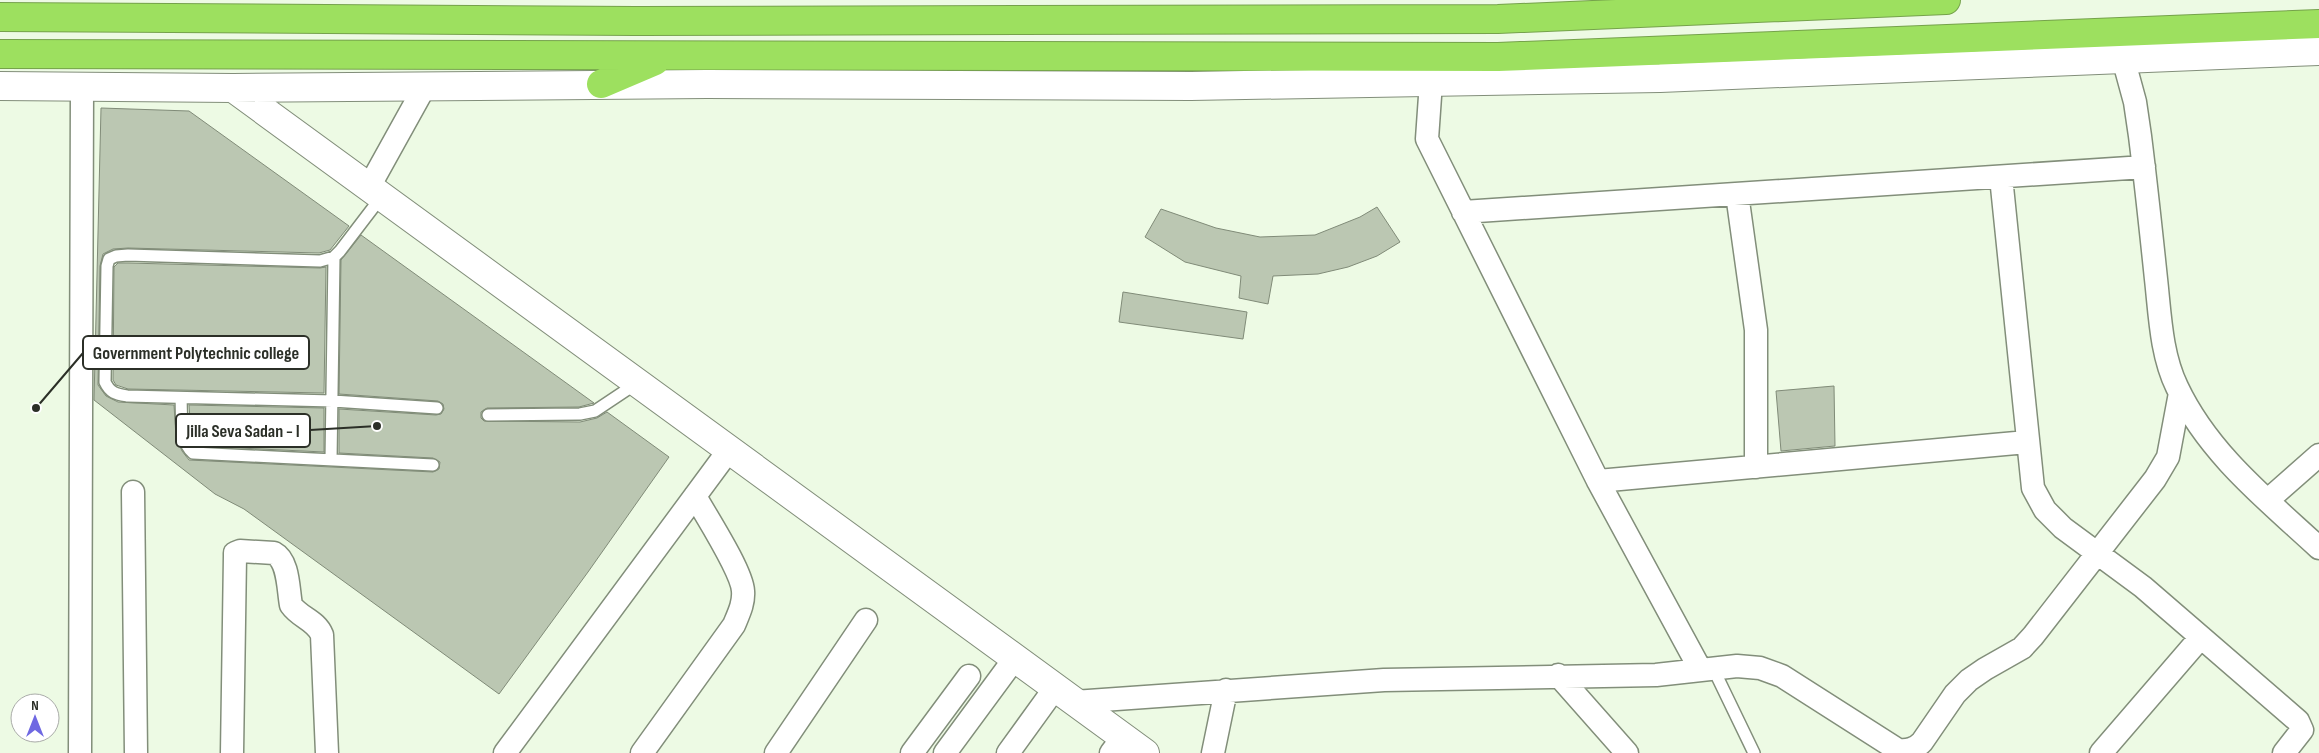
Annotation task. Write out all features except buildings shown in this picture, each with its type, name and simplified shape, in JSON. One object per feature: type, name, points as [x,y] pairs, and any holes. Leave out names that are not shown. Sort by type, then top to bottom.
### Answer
[{"type":"highway","points":[[0,17],[626,21],[1498,19],[1946,0]]},
{"type":"highway","points":[[0,54],[1498,57],[2319,24]]},
{"type":"highway","points":[[601,84],[666,56]]},
{"type":"street","points":[[0,86],[233,88],[601,84],[1191,86],[1660,78],[2319,51]]},
{"type":"street","points":[[2123,58],[2135,102],[2164,348],[2180,393],[2192,415],[2213,445],[2240,475],[2319,548]]},
{"type":"street","points":[[1431,82],[1427,139],[1598,481],[1706,669]]},
{"type":"street","points":[[376,192],[425,86]]},
{"type":"street","points":[[80,753],[82,87]]},
{"type":"street","points":[[233,88],[1015,658],[1064,695],[1117,745],[1145,753]]},
{"type":"street","points":[[1463,212],[2144,167]]},
{"type":"street","points":[[2001,176],[2018,327],[2027,442],[2033,488],[2045,510],[2063,528],[2144,588],[2298,721],[2302,730],[2300,736],[2284,753]]},
{"type":"street","points":[[1737,194],[1756,330],[1756,467]]},
{"type":"street","points":[[1008,753],[1064,695],[1226,690],[1384,680],[1656,675],[1737,666],[1760,668],[1782,676],[1898,750],[1907,751],[1916,748],[1922,742],[1955,694],[1969,680],[2022,648],[2155,479],[2168,457],[2180,393]]},
{"type":"street","points":[[1598,481],[2027,442]]},
{"type":"street","points":[[505,753],[729,450]]},
{"type":"street","points":[[2268,500],[2319,455]]},
{"type":"street","points":[[133,492],[136,753]]},
{"type":"street","points":[[642,753],[734,624],[742,608],[743,589],[736,570],[695,496]]},
{"type":"street","points":[[232,753],[235,553],[240,551],[274,553],[279,556],[283,562],[291,605],[295,611],[320,628],[322,635],[327,753]]},
{"type":"street","points":[[776,753],[866,620]]},
{"type":"street","points":[[2101,753],[2201,638]]},
{"type":"street","points":[[945,753],[1015,658]]},
{"type":"street","points":[[912,753],[969,676]]},
{"type":"street","points":[[1558,676],[1627,753]]},
{"type":"street","points":[[1213,753],[1226,690]]},
{"type":"lane","points":[[332,460],[334,257],[376,192]]},
{"type":"lane","points":[[334,257],[320,261],[128,256],[116,256],[109,259],[107,266],[104,382],[108,390],[115,394],[181,398],[333,400],[437,408]]},
{"type":"lane","points":[[488,415],[580,414],[595,411],[637,383]]},
{"type":"lane","points":[[181,398],[184,439],[187,448],[193,453],[433,465]]},
{"type":"lane","points":[[1706,669],[1754,753]]},
{"type":"place","name":"Government Polytechnic college","points":[[36,408]]},
{"type":"place","name":"Jilla Seva Sadan - I","points":[[377,426]]}]
